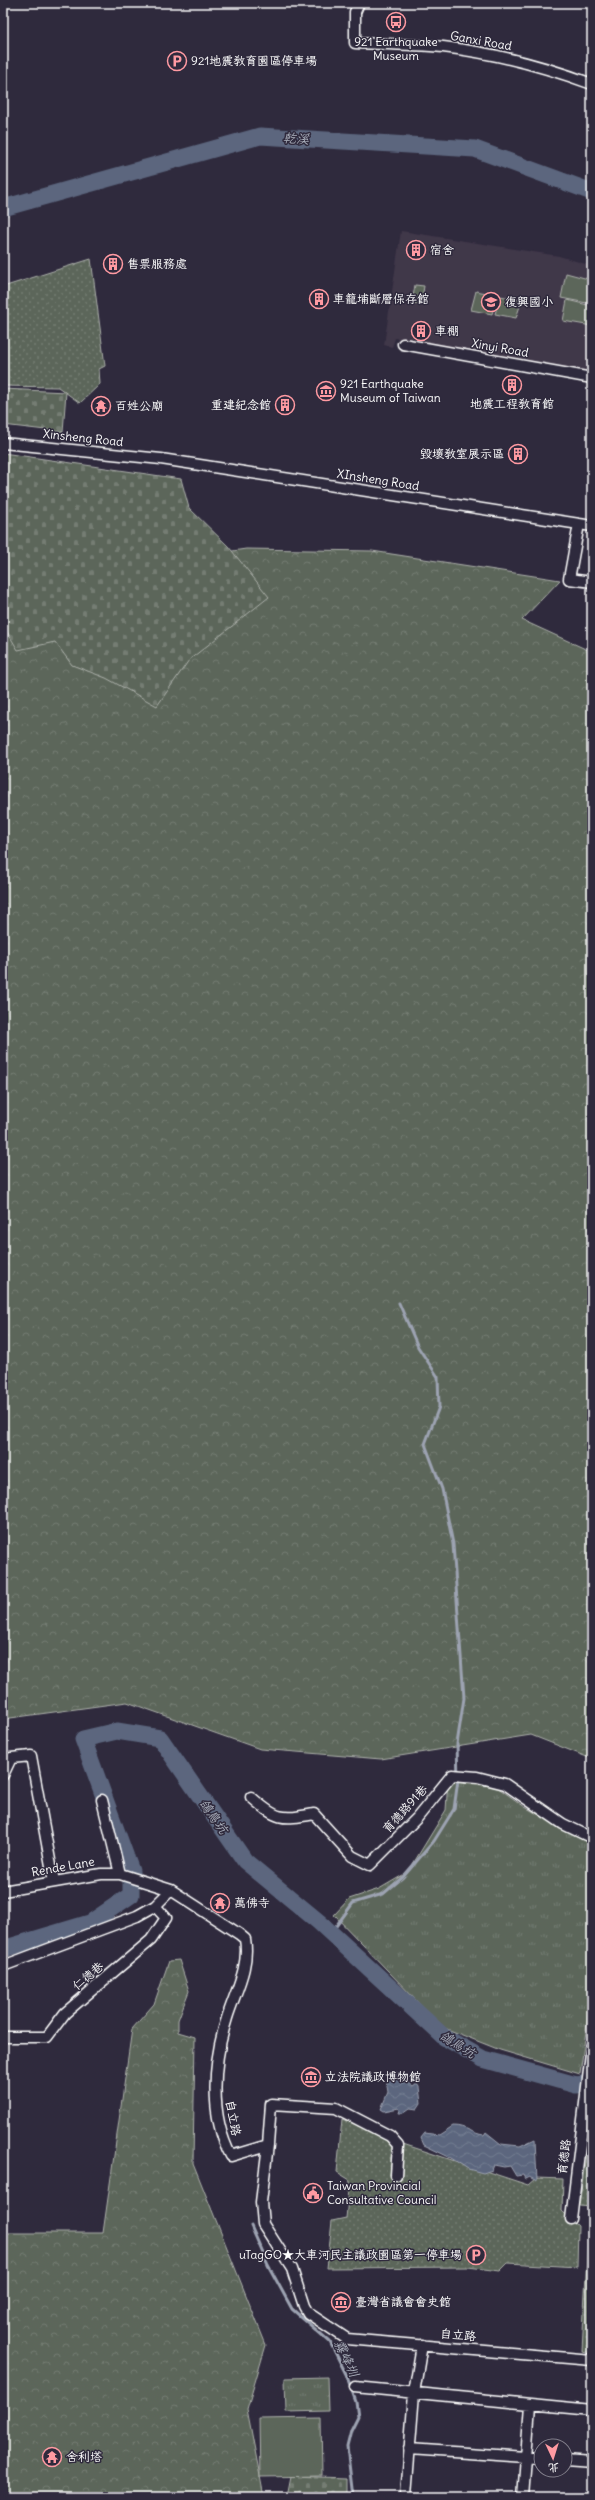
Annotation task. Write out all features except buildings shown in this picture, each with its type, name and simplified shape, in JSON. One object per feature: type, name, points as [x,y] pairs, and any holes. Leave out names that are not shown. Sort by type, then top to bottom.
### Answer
[{"type":"street","name":"Ganxi Road","points":[[359,3],[356,12],[355,43],[443,47],[475,52],[535,65],[592,84]]},
{"type":"street","name":"Xinyi Road","points":[[403,344],[592,378]]},
{"type":"street","name":"Xinsheng Road","points":[[3,443],[161,459],[580,524]]},
{"type":"street","points":[[592,526],[580,524],[569,579],[592,582]]},
{"type":"street","points":[[3,1775],[11,1758],[31,1756],[54,1882]]},
{"type":"street","name":"育德路91巷","points":[[251,1797],[264,1808],[285,1819],[314,1814],[352,1856],[370,1865],[417,1818],[452,1775],[477,1777],[505,1784],[564,1824],[592,1838]]},
{"type":"street","points":[[102,1800],[124,1875]]},
{"type":"street","name":"Rende Lane","points":[[3,1891],[101,1874],[124,1875],[167,1889]]},
{"type":"street","points":[[3,1966],[75,1937],[137,1916],[155,1906],[167,1889]]},
{"type":"street","name":"自立路","points":[[167,1889],[245,1939],[247,1950],[244,1968],[226,2019],[219,2053],[215,2098],[217,2110],[223,2140],[231,2156],[268,2146],[260,2202],[262,2224],[292,2269],[304,2306],[308,2313],[347,2339],[592,2360]]},
{"type":"street","name":"仁德巷","points":[[3,2037],[47,2037],[65,2013],[151,1940],[166,1918],[155,1906]]},
{"type":"street","name":"育德路","points":[[571,2219],[584,2098],[592,2045]]},
{"type":"street","points":[[268,2146],[271,2104],[336,2108],[390,2136],[398,2145],[396,2175]]},
{"type":"street","points":[[409,2497],[406,2495],[409,2449],[414,2393],[422,2345]]},
{"type":"street","points":[[356,2387],[592,2410]]},
{"type":"street","points":[[523,2497],[530,2405]]},
{"type":"street","points":[[409,2449],[533,2457]]},
{"type":"street","points":[[573,2461],[592,2462]]},
{"type":"shaded area","name":"復興國小","points":[[401,231],[559,256],[592,266],[592,372],[395,338],[392,347],[384,345]]},
{"type":"green space","points":[[91,259],[105,366],[99,369],[100,384],[80,403],[58,387],[3,386],[3,287]]},
{"type":"green space","points":[[566,273],[592,280],[592,304],[561,298]]},
{"type":"green space","points":[[415,285],[424,286],[421,305],[412,303]]},
{"type":"green space","points":[[476,291],[497,295],[492,314],[471,310]]},
{"type":"green space","points":[[500,296],[522,300],[516,318],[495,314]]},
{"type":"green space","points":[[567,300],[592,306],[592,326],[563,321]]},
{"type":"green space","points":[[3,389],[66,392],[63,432],[3,425]]},
{"type":"green space","points":[[3,453],[181,479],[189,508],[228,546],[269,597],[189,660],[157,706],[106,678],[72,665],[55,642],[18,650],[3,625]]},
{"type":"green space","points":[[246,549],[372,551],[560,580],[522,620],[592,652],[592,1759],[531,1735],[381,1759],[260,1749],[127,1702],[3,1719],[3,585]]},
{"type":"green space","points":[[448,1780],[497,1787],[525,1807],[592,1845],[592,1988],[580,2074],[500,2050],[442,2027],[334,1915],[349,1899],[379,1889],[408,1872],[446,1810]]},
{"type":"green space","points":[[179,1960],[189,1991],[178,2020],[178,2032],[195,2037],[193,2163],[266,2345],[247,2409],[264,2497],[3,2497],[3,2233],[103,2233],[132,2029],[154,2004],[169,1961]]},
{"type":"green space","points":[[342,2119],[400,2143],[528,2185],[536,2178],[563,2179],[562,2211],[578,2226],[577,2267],[508,2263],[500,2271],[468,2267],[327,2268],[332,2221],[346,2218],[350,2180],[337,2172]]},
{"type":"green space","points":[[589,2132],[592,2132],[592,2207],[579,2206]]},
{"type":"green space","points":[[588,2236],[592,2237],[592,2353],[582,2351]]},
{"type":"green space","points":[[327,2377],[328,2411],[286,2412],[285,2378]]},
{"type":"green space","points":[[321,2418],[322,2476],[260,2477],[259,2419]]},
{"type":"green space","points":[[291,2476],[347,2478],[347,2497],[284,2497],[288,2491]]},
{"type":"water","points":[[396,2072],[413,2087],[417,2084],[419,2087],[421,2103],[417,2109],[410,2108],[403,2113],[399,2113],[399,2108],[384,2111],[381,2109],[388,2092],[386,2080],[390,2073]]},
{"type":"water","points":[[453,2126],[462,2127],[484,2135],[486,2132],[501,2144],[520,2146],[535,2139],[537,2181],[529,2177],[525,2179],[523,2175],[516,2176],[510,2166],[504,2167],[494,2165],[492,2170],[483,2173],[468,2169],[451,2158],[424,2145],[421,2138],[425,2133],[439,2135]]},
{"type":"waterway","name":"乾溪","points":[[3,208],[260,136],[475,149],[592,192]]},
{"type":"waterway","points":[[331,1933],[353,1903],[383,1894],[403,1877],[434,1841],[454,1809],[458,1780],[457,1744],[464,1698],[453,1544],[442,1489],[425,1444],[439,1407],[438,1377],[418,1347],[399,1303]]},
{"type":"waterway","name":"鴿鳥坑","points":[[3,1949],[90,1923],[131,1895],[131,1871],[83,1739],[117,1731],[160,1738],[245,1861],[319,1922],[444,2037],[483,2059],[576,2085],[592,2083]]},
{"type":"waterway","name":"霧峰圳","points":[[251,2226],[268,2265],[292,2309],[330,2342],[346,2374],[356,2402],[358,2417],[351,2431],[347,2447],[353,2497]]},
{"type":"place","name":"921 Earthquake Museum","points":[[396,22]]},
{"type":"place","name":"921地震教育園區停車場","points":[[177,61]]},
{"type":"place","name":"宿舍","points":[[416,250]]},
{"type":"place","name":"售票服務處","points":[[113,264]]},
{"type":"place","name":"車籠埔斷層保存館","points":[[319,299]]},
{"type":"place","name":"復興國小","points":[[491,302]]},
{"type":"place","name":"車棚","points":[[421,331]]},
{"type":"place","name":"地震工程教育館","points":[[512,385]]},
{"type":"place","name":"921 Earthquake Museum of Taiwan","points":[[326,391]]},
{"type":"place","name":"重建紀念館","points":[[285,405]]},
{"type":"place","name":"百姓公廟","points":[[101,406]]},
{"type":"place","name":"毀壞教室展示區","points":[[518,454]]},
{"type":"place","name":"萬佛寺","points":[[220,1903]]},
{"type":"place","name":"立法院議政博物館","points":[[311,2077]]},
{"type":"place","name":"Taiwan Provincial Consultative Council","points":[[313,2193]]},
{"type":"place","name":"uTagGO★大車河民主議政園區第一停車場","points":[[476,2255]]},
{"type":"place","name":"臺灣省議會會史館","points":[[341,2302]]},
{"type":"place","name":"舍利塔","points":[[52,2457]]}]
